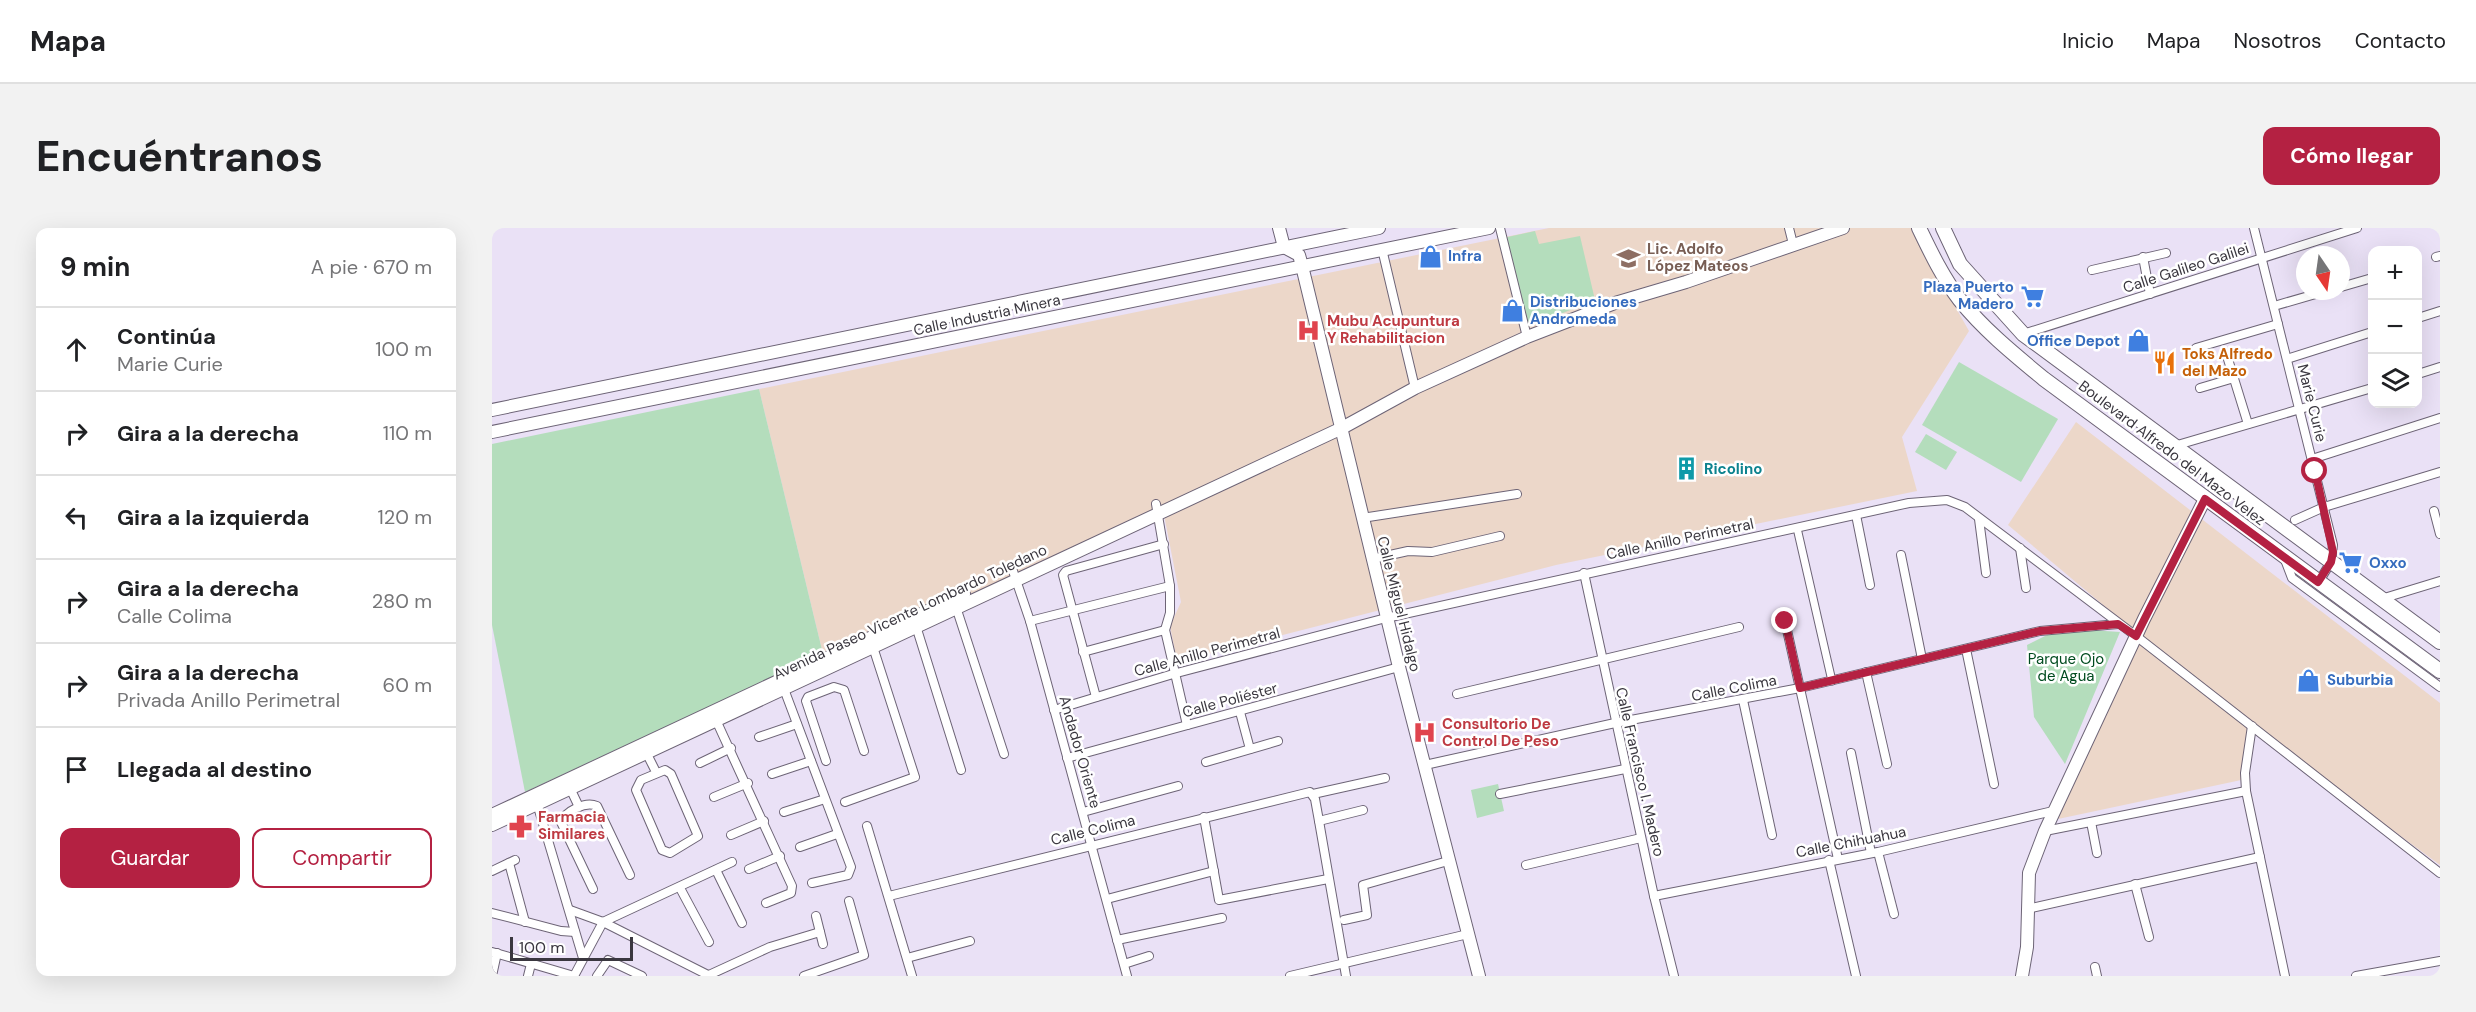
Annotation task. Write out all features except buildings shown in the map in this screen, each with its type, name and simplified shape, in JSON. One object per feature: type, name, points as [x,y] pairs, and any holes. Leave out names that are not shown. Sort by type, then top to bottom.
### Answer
[{"type":"main road","points":[[1279,228],[1284,247]]},
{"type":"main road","name":"Calle Industria Minera","points":[[492,410],[1378,228]]},
{"type":"main road","name":"Calle Industria Minera","points":[[492,432],[1490,228]]},
{"type":"main road","name":"Avenida Paseo Vicente Lombardo Toledano","points":[[492,825],[536,800],[1157,508],[1341,428],[1414,388],[1527,337],[1615,303],[1686,282],[1844,228]]},
{"type":"main road","name":"Boulevard Alfredo del Mazo Velez","points":[[1919,228],[1950,286],[1971,312],[2006,347],[2044,379],[2440,671]]},
{"type":"main road","name":"Boulevard Alfredo del Mazo Velez","points":[[1943,228],[1960,264],[2023,334],[2440,642]]},
{"type":"main road","name":"Calle Miguel Hidalgo","points":[[1284,247],[1299,255],[1302,266],[1398,667],[1479,976]]},
{"type":"main road","points":[[2022,976],[2027,947],[2029,873],[2044,831],[2136,636],[2205,499]]},
{"type":"main road","name":"Avenida Paseo Vicente Lombardo Toledano","points":[[492,815],[570,788],[784,689],[823,665],[873,647],[956,607],[1014,575]]},
{"type":"street","points":[[1500,228],[1527,337]]},
{"type":"street","points":[[1789,228],[1793,244]]},
{"type":"street","name":"Marie Curie","points":[[2254,228],[2333,545],[2331,562]]},
{"type":"street","name":"Calle Galileo Galilei","points":[[2023,334],[2357,228]]},
{"type":"street","points":[[1382,249],[1414,388]]},
{"type":"street","points":[[2092,270],[2166,253]]},
{"type":"street","points":[[2143,258],[2150,294]]},
{"type":"street","points":[[2350,284],[2368,279]]},
{"type":"street","points":[[2274,306],[2296,300]]},
{"type":"street","points":[[2422,317],[2440,311]]},
{"type":"street","points":[[2196,348],[2278,324]]},
{"type":"street","points":[[2287,359],[2368,334]]},
{"type":"street","points":[[2228,356],[2248,424]]},
{"type":"street","points":[[2422,373],[2440,367]]},
{"type":"street","points":[[2200,388],[2234,378]]},
{"type":"street","points":[[2174,446],[2368,389]]},
{"type":"street","points":[[2312,459],[2440,418]]},
{"type":"street","points":[[2295,520],[2324,507],[2440,472]]},
{"type":"street","points":[[1362,518],[1517,494]]},
{"type":"street","name":"Calle Anillo Perimetral","points":[[1054,710],[1173,674],[1386,618],[1909,503],[1947,500],[1965,507],[2020,548],[2440,873]]},
{"type":"street","points":[[1157,508],[1170,586],[1170,613],[1165,630],[1173,674],[1187,725]]},
{"type":"street","points":[[2434,511],[2440,534]]},
{"type":"street","points":[[1856,515],[1870,585]]},
{"type":"street","points":[[1979,519],[1986,573]]},
{"type":"street","points":[[1797,528],[1832,681]]},
{"type":"street","points":[[1372,559],[1408,551],[1432,552],[1500,536]]},
{"type":"street","points":[[1096,697],[1063,577],[1066,571],[1164,544]]},
{"type":"street","points":[[2020,548],[2026,588]]},
{"type":"street","points":[[1901,555],[1922,659]]},
{"type":"street","points":[[2284,557],[2292,578],[2440,687]]},
{"type":"street","points":[[2318,582],[2331,562]]},
{"type":"street","name":"Calle Francisco I. Madero","points":[[1584,573],[1625,769],[1674,976]]},
{"type":"street","name":"Andador Oriente","points":[[1014,575],[1030,621],[1127,976]]},
{"type":"street","points":[[2381,599],[2440,580]]},
{"type":"street","points":[[1030,621],[1170,586]]},
{"type":"street","points":[[956,607],[1004,754]]},
{"type":"street","points":[[1785,621],[1856,976]]},
{"type":"street","name":"Calle Colima","points":[[1425,765],[1615,723],[1800,688],[2040,631],[2118,624]]},
{"type":"street","points":[[916,626],[961,770]]},
{"type":"street","points":[[1457,694],[1739,627]]},
{"type":"street","points":[[1083,652],[1165,630]]},
{"type":"street","points":[[845,802],[912,780],[916,773],[873,647]]},
{"type":"street","points":[[1966,649],[1994,784]]},
{"type":"street","points":[[823,665],[834,687]]},
{"type":"street","name":"Calle Poliéster","points":[[1067,758],[1398,667]]},
{"type":"street","points":[[1866,672],[1887,764]]},
{"type":"street","points":[[826,761],[806,701],[808,697],[834,687],[844,690],[864,751]]},
{"type":"street","points":[[784,689],[850,872],[848,875],[812,883]]},
{"type":"street","points":[[1743,700],[1772,835]]},
{"type":"street","points":[[1240,712],[1250,748]]},
{"type":"street","points":[[716,720],[748,783],[792,886],[791,893],[766,903]]},
{"type":"street","points":[[759,738],[797,724]]},
{"type":"street","points":[[2252,726],[2245,773],[2246,791],[2285,976]]},
{"type":"street","points":[[1206,762],[1278,741]]},
{"type":"street","points":[[700,763],[731,748]]},
{"type":"street","points":[[646,752],[656,772]]},
{"type":"street","points":[[1851,753],[1875,852],[1894,914]]},
{"type":"street","points":[[772,774],[811,761]]},
{"type":"street","points":[[1500,794],[1625,769]]},
{"type":"street","points":[[665,770],[671,774],[698,836],[670,853],[663,850],[636,790],[638,783],[656,772],[665,770]]},
{"type":"street","name":"Calle Colima","points":[[889,896],[1204,817],[1385,778]]},
{"type":"street","points":[[714,797],[748,783]]},
{"type":"street","points":[[1083,812],[1178,786]]},
{"type":"street","points":[[570,788],[579,807]]},
{"type":"street","points":[[2044,831],[2246,791]]},
{"type":"street","points":[[1308,793],[1319,821],[1347,976]]},
{"type":"street","points":[[784,812],[825,799]]},
{"type":"street","points":[[536,800],[583,958]]},
{"type":"street","points":[[593,889],[561,822],[579,807],[591,804],[597,806],[630,875]]},
{"type":"street","points":[[1319,821],[1363,810]]},
{"type":"street","name":"Calle Chihuahua","points":[[1654,896],[1875,852],[2054,812]]},
{"type":"street","points":[[1204,817],[1219,900],[1328,879]]},
{"type":"street","points":[[730,835],[764,820]]},
{"type":"street","points":[[2091,822],[2097,853]]},
{"type":"street","points":[[867,826],[912,976]]},
{"type":"street","points":[[800,847],[837,834]]},
{"type":"street","points":[[1526,865],[1641,838]]},
{"type":"street","points":[[750,869],[780,856]]},
{"type":"street","points":[[2027,909],[2260,857]]},
{"type":"street","points":[[1344,920],[1367,915],[1363,885],[1448,861]]},
{"type":"street","points":[[492,871],[512,862],[525,922]]},
{"type":"street","points":[[492,976],[495,952],[574,976],[603,922],[732,862]]},
{"type":"street","points":[[716,870],[742,923]]},
{"type":"street","points":[[1107,899],[1214,871]]},
{"type":"street","points":[[2135,884],[2150,937]]},
{"type":"street","points":[[680,888],[709,942]]},
{"type":"street","points":[[804,976],[864,955],[849,901]]},
{"type":"street","points":[[570,910],[603,922],[709,976],[770,947],[820,932]]},
{"type":"street","points":[[492,913],[575,932]]},
{"type":"street","points":[[816,915],[823,944]]},
{"type":"street","points":[[1117,940],[1222,918]]},
{"type":"street","points":[[1290,976],[1468,934]]},
{"type":"street","points":[[908,958],[970,941]]},
{"type":"street","points":[[1124,964],[1149,956]]},
{"type":"street","points":[[597,976],[608,960],[642,976]]},
{"type":"street","points":[[2356,976],[2440,961]]},
{"type":"street","points":[[528,976],[531,964]]},
{"type":"shaded area","points":[[1549,228],[1911,228],[1969,331],[1902,437],[1917,491],[1556,565],[1177,662],[1170,626],[1181,602],[1164,515],[823,654],[759,389]]},
{"type":"shaded area","points":[[2076,422],[2440,703],[2440,865],[2256,730],[2246,779],[2058,819],[2140,636],[2008,525]]},
{"type":"green space","points":[[1535,231],[1539,244],[1580,236],[1595,300],[1528,327],[1503,238]]},
{"type":"green space","points":[[1959,362],[2058,419],[2021,482],[1922,425]]},
{"type":"green space","points":[[759,389],[823,654],[525,792],[492,625],[492,444]]},
{"type":"green space","points":[[1926,434],[1957,452],[1946,470],[1915,452]]},
{"type":"green space","name":"Parque Ojo de Agua","points":[[2061,628],[2120,632],[2065,764],[2034,717],[2027,645]]},
{"type":"green space","points":[[1498,784],[1504,811],[1477,818],[1471,790]]},
{"type":"place","name":"Infra","points":[[1430,256]]},
{"type":"place","name":"Lic. Adolfo López Mateos","points":[[1629,258]]},
{"type":"place","name":"Plaza Puerto Madero","points":[[2032,296]]},
{"type":"place","name":"Distribuciones Andromeda","points":[[1512,311]]},
{"type":"place","name":"Mubu Acupuntura Y Rehabilitacion","points":[[1309,330]]},
{"type":"place","name":"Office Depot","points":[[2138,341]]},
{"type":"place","name":"Toks Alfredo del Mazo","points":[[2164,363]]},
{"type":"place","name":"Ricolino","points":[[1686,469]]},
{"type":"place","name":"Oxxo","points":[[2351,563]]},
{"type":"place","name":"Suburbia","points":[[2309,680]]},
{"type":"place","name":"Consultorio De Control De Peso","points":[[1424,733]]},
{"type":"place","name":"Farmacia Similares","points":[[520,826]]},
{"type":"route","points":[[1785,621],[1800,688],[2040,631],[2118,624],[2136,636],[2178,548],[2205,499],[2318,582],[2331,562],[2333,545],[2315,471]]}]
